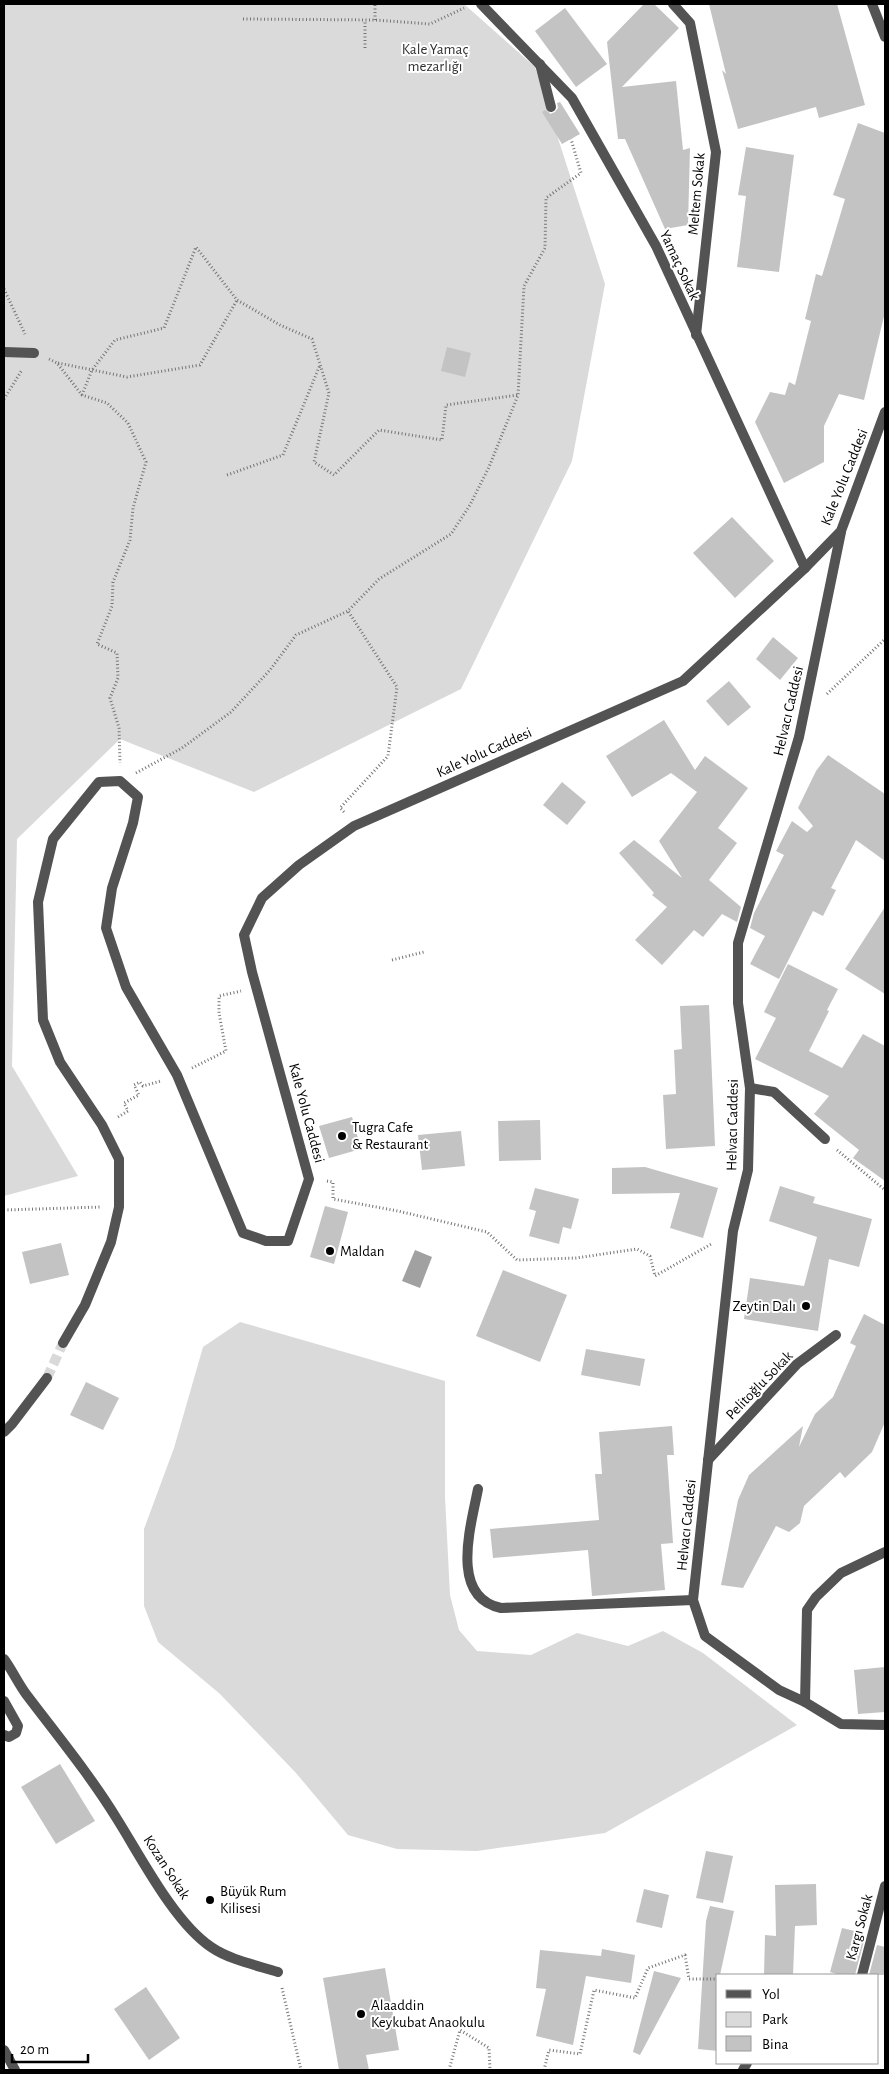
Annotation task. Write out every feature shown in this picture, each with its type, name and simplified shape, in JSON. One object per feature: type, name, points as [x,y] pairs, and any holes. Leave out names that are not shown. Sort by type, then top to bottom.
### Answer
[{"type":"street","name":"Yamaç Sokak","points":[[481,4],[572,98],[656,246],[805,568]]},
{"type":"street","name":"Meltem Sokak","points":[[673,4],[690,23],[716,152],[696,336]]},
{"type":"street","points":[[872,4],[885,37]]},
{"type":"street","points":[[540,63],[551,107]]},
{"type":"street","points":[[4,352],[34,353]]},
{"type":"street","name":"Kale Yolu Caddesi","points":[[120,781],[138,797],[134,823],[112,888],[106,928],[126,987],[177,1075],[243,1233],[266,1241],[288,1241],[310,1179],[252,972],[244,935],[262,898],[299,865],[354,826],[682,681],[805,568],[841,531],[885,412]]},
{"type":"street","name":"Helvacı Caddesi","points":[[841,531],[799,737],[738,943],[738,1003],[750,1088],[748,1170],[733,1231],[693,1600],[705,1636],[779,1690],[805,1702],[841,1724],[885,1725]]},
{"type":"street","points":[[63,1342],[85,1306],[111,1242],[119,1207],[119,1158],[102,1125],[60,1062],[43,1020],[38,902],[53,839],[99,782],[120,781]]},
{"type":"street","points":[[750,1088],[774,1092],[825,1139]]},
{"type":"street","name":"Pelitoğlu Sokak","points":[[708,1460],[797,1364],[836,1335]]},
{"type":"street","points":[[4,1432],[47,1378]]},
{"type":"street","points":[[478,1489],[468,1543],[469,1572],[475,1592],[491,1606],[502,1608],[693,1600]]},
{"type":"street","points":[[805,1702],[806,1610],[816,1597],[841,1573],[885,1552]]},
{"type":"street","name":"Kozan Sokak","points":[[4,1659],[24,1691],[64,1743],[117,1818],[168,1900],[195,1934],[211,1947],[233,1958],[278,1972]]},
{"type":"street","points":[[4,1701],[18,1726],[16,1733],[9,1736],[4,1734]]},
{"type":"street","name":"Kargı Sokak","points":[[862,1974],[885,1886]]},
{"type":"street","points":[[4,2050],[15,2070]]},
{"type":"path","points":[[375,4],[375,20]]},
{"type":"path","points":[[243,19],[375,20],[430,24],[470,4]]},
{"type":"path","points":[[365,20],[365,48]]},
{"type":"path","points":[[57,363],[82,395],[107,402],[128,423],[146,462],[133,508],[130,540],[113,582],[112,606],[97,644],[117,654],[118,678],[110,698],[119,728],[120,781],[182,748],[231,712],[270,670],[296,635],[348,611],[379,579],[451,534],[470,505],[489,467],[518,395],[524,286],[546,248],[546,198],[581,173],[571,139]]},
{"type":"path","points":[[82,395],[92,370],[114,340],[164,328],[196,248],[237,300],[280,325],[312,339],[330,393],[314,462],[334,475],[379,430],[442,440],[446,405],[518,395]]},
{"type":"path","points":[[4,289],[34,353],[57,363],[127,377],[200,365],[237,300]]},
{"type":"path","points":[[4,399],[34,353]]},
{"type":"path","points":[[227,475],[283,455],[320,365]]},
{"type":"path","points":[[348,611],[398,687],[388,756],[340,808],[354,826]]},
{"type":"path","points":[[803,716],[885,639]]},
{"type":"path","points":[[392,960],[424,952]]},
{"type":"path","points":[[177,1075],[226,1051],[219,1013],[219,996],[243,991],[252,972]]},
{"type":"path","points":[[120,1124],[117,1117],[128,1111],[124,1103],[139,1095],[134,1085],[140,1082],[143,1086]]},
{"type":"path","points":[[825,1139],[859,1170],[885,1190]]},
{"type":"path","points":[[333,1182],[333,1199],[398,1211],[487,1232],[517,1260],[576,1258],[637,1249],[650,1256],[655,1276],[733,1231]]},
{"type":"path","points":[[4,1210],[119,1207]]},
{"type":"path","points":[[544,2070],[549,2050],[580,2054],[594,1990],[635,1998],[648,1968],[685,1955],[689,1979],[716,1979]]},
{"type":"path","points":[[278,1972],[302,2070]]},
{"type":"path","points":[[449,2070],[460,2030],[489,2048],[490,2070]]},
{"type":"green space","name":"Kale Yamaç mezarlığı","points":[[4,4],[464,4],[535,67],[605,284],[572,461],[461,689],[254,792],[120,739],[17,839],[12,1066],[78,1176],[4,1196]]},
{"type":"green space","points":[[240,1322],[445,1381],[445,1497],[450,1595],[459,1630],[477,1651],[531,1655],[577,1633],[628,1646],[663,1631],[703,1653],[797,1725],[605,1833],[477,1851],[397,1849],[348,1835],[296,1773],[220,1694],[158,1642],[144,1606],[144,1529],[174,1448],[203,1347]]},
{"type":"shaded area","points":[[415,1250],[432,1257],[420,1288],[402,1281]]},
{"type":"building","points":[[644,4],[654,4],[679,28],[622,87],[676,81],[683,150],[690,148],[688,225],[665,229],[625,139],[618,139],[607,42]]},
{"type":"building","points":[[709,4],[837,4],[865,105],[819,118],[816,107],[738,129],[722,70],[726,74]]},
{"type":"building","points":[[565,8],[607,64],[576,87],[535,31]]},
{"type":"building","points":[[560,102],[580,134],[562,144],[542,112],[545,110],[550,114],[555,112],[558,108],[557,103]]},
{"type":"building","points":[[858,123],[885,133],[885,312],[864,400],[839,394],[824,426],[824,462],[784,483],[755,422],[770,392],[785,395],[789,382],[795,385],[811,321],[805,319],[816,274],[822,276],[845,199],[833,195]]},
{"type":"building","points":[[746,147],[794,155],[779,272],[737,267],[746,196],[738,195]]},
{"type":"building","points":[[447,347],[471,353],[465,377],[441,371]]},
{"type":"building","points":[[732,517],[774,561],[735,598],[693,553]]},
{"type":"building","points":[[773,637],[798,658],[780,680],[756,659]]},
{"type":"building","points":[[729,681],[751,707],[728,726],[706,701]]},
{"type":"building","points":[[664,720],[695,770],[705,756],[748,788],[718,828],[737,843],[709,880],[741,907],[737,922],[722,914],[703,937],[694,930],[662,965],[635,940],[667,907],[652,895],[654,893],[619,853],[634,840],[682,878],[659,841],[697,792],[671,773],[632,797],[606,756]]},
{"type":"building","points":[[828,755],[885,794],[885,861],[856,840],[831,888],[836,890],[823,916],[813,911],[779,979],[750,964],[765,936],[750,928],[754,913],[784,855],[776,851],[792,821],[807,832],[813,826],[798,808],[816,771]]},
{"type":"building","points":[[562,782],[586,802],[567,825],[543,805]]},
{"type":"building","points":[[885,907],[885,994],[845,969]]},
{"type":"building","points":[[788,964],[838,989],[809,1051],[842,1068],[863,1034],[885,1046],[885,1181],[853,1158],[859,1150],[814,1114],[829,1096],[755,1059],[776,1018],[764,1012]]},
{"type":"building","points":[[709,1005],[715,1146],[666,1149],[663,1095],[676,1094],[674,1050],[682,1049],[680,1006]]},
{"type":"building","points":[[352,1117],[361,1149],[329,1158],[319,1126]]},
{"type":"building","points":[[540,1120],[541,1160],[499,1161],[498,1121]]},
{"type":"building","points":[[461,1131],[465,1166],[422,1170],[418,1135]]},
{"type":"building","points":[[645,1167],[718,1188],[703,1238],[670,1228],[680,1193],[612,1194],[612,1168]]},
{"type":"building","points":[[780,1186],[815,1197],[813,1203],[872,1219],[859,1267],[829,1259],[818,1331],[744,1319],[750,1278],[804,1286],[817,1237],[769,1221]]},
{"type":"building","points":[[535,1188],[579,1199],[571,1229],[563,1227],[559,1244],[529,1236],[536,1211],[529,1209]]},
{"type":"building","points":[[325,1206],[348,1212],[334,1264],[310,1257]]},
{"type":"building","points":[[61,1243],[69,1275],[30,1284],[22,1252]]},
{"type":"building","points":[[503,1270],[567,1295],[540,1362],[476,1336]]},
{"type":"building","points":[[864,1314],[885,1325],[885,1422],[872,1452],[845,1478],[840,1472],[804,1506],[800,1523],[789,1532],[776,1526],[743,1588],[721,1585],[738,1500],[749,1475],[803,1426],[799,1447],[815,1414],[833,1397],[856,1346],[850,1343]]},
{"type":"building","points":[[586,1349],[645,1359],[640,1386],[581,1375]]},
{"type":"building","points":[[86,1382],[119,1398],[103,1430],[70,1415]]},
{"type":"building","points":[[672,1426],[674,1455],[667,1455],[673,1543],[661,1544],[665,1590],[592,1596],[588,1550],[493,1558],[490,1529],[599,1520],[595,1474],[602,1474],[599,1432]]},
{"type":"building","points":[[885,1667],[885,1712],[858,1714],[854,1670]]},
{"type":"building","points":[[60,1764],[95,1821],[56,1844],[21,1787]]},
{"type":"building","points":[[706,1851],[733,1856],[723,1903],[696,1898]]},
{"type":"building","points":[[816,1884],[817,1925],[795,1926],[793,1974],[764,1974],[765,1935],[776,1936],[775,1885]]},
{"type":"building","points":[[644,1889],[669,1895],[662,1928],[636,1922]]},
{"type":"building","points":[[710,1906],[734,1911],[720,1974],[716,1974],[716,2051],[698,2049],[706,1921]]},
{"type":"building","points":[[842,1928],[863,1933],[861,1941],[864,1941],[855,1974],[830,1972]]},
{"type":"building","points":[[877,1945],[885,1947],[885,1975],[869,1974]]},
{"type":"building","points":[[602,1949],[635,1955],[631,1983],[586,1976],[573,2045],[536,2036],[546,1989],[536,1988],[540,1950],[601,1956]]},
{"type":"building","name":"Alaaddin Keykubat Anaokulu","points":[[385,1968],[399,2050],[366,2055],[369,2070],[339,2070],[323,1978]]},
{"type":"building","points":[[654,1971],[681,1978],[640,2055],[633,2052]]},
{"type":"building","points":[[146,1987],[180,2038],[149,2060],[114,2009]]},
{"type":"tunnel","points":[[47,1378],[63,1343]]},
{"type":"place","name":"Tugra Cafe & Restaurant","points":[[342,1136]]},
{"type":"place","name":"Maldan","points":[[330,1251]]},
{"type":"place","name":"Zeytin Dalı","points":[[806,1306]]},
{"type":"place","name":"Büyük Rum Kilisesi","points":[[210,1900]]},
{"type":"place","name":"Alaaddin Keykubat Anaokulu","points":[[361,2014]]}]
